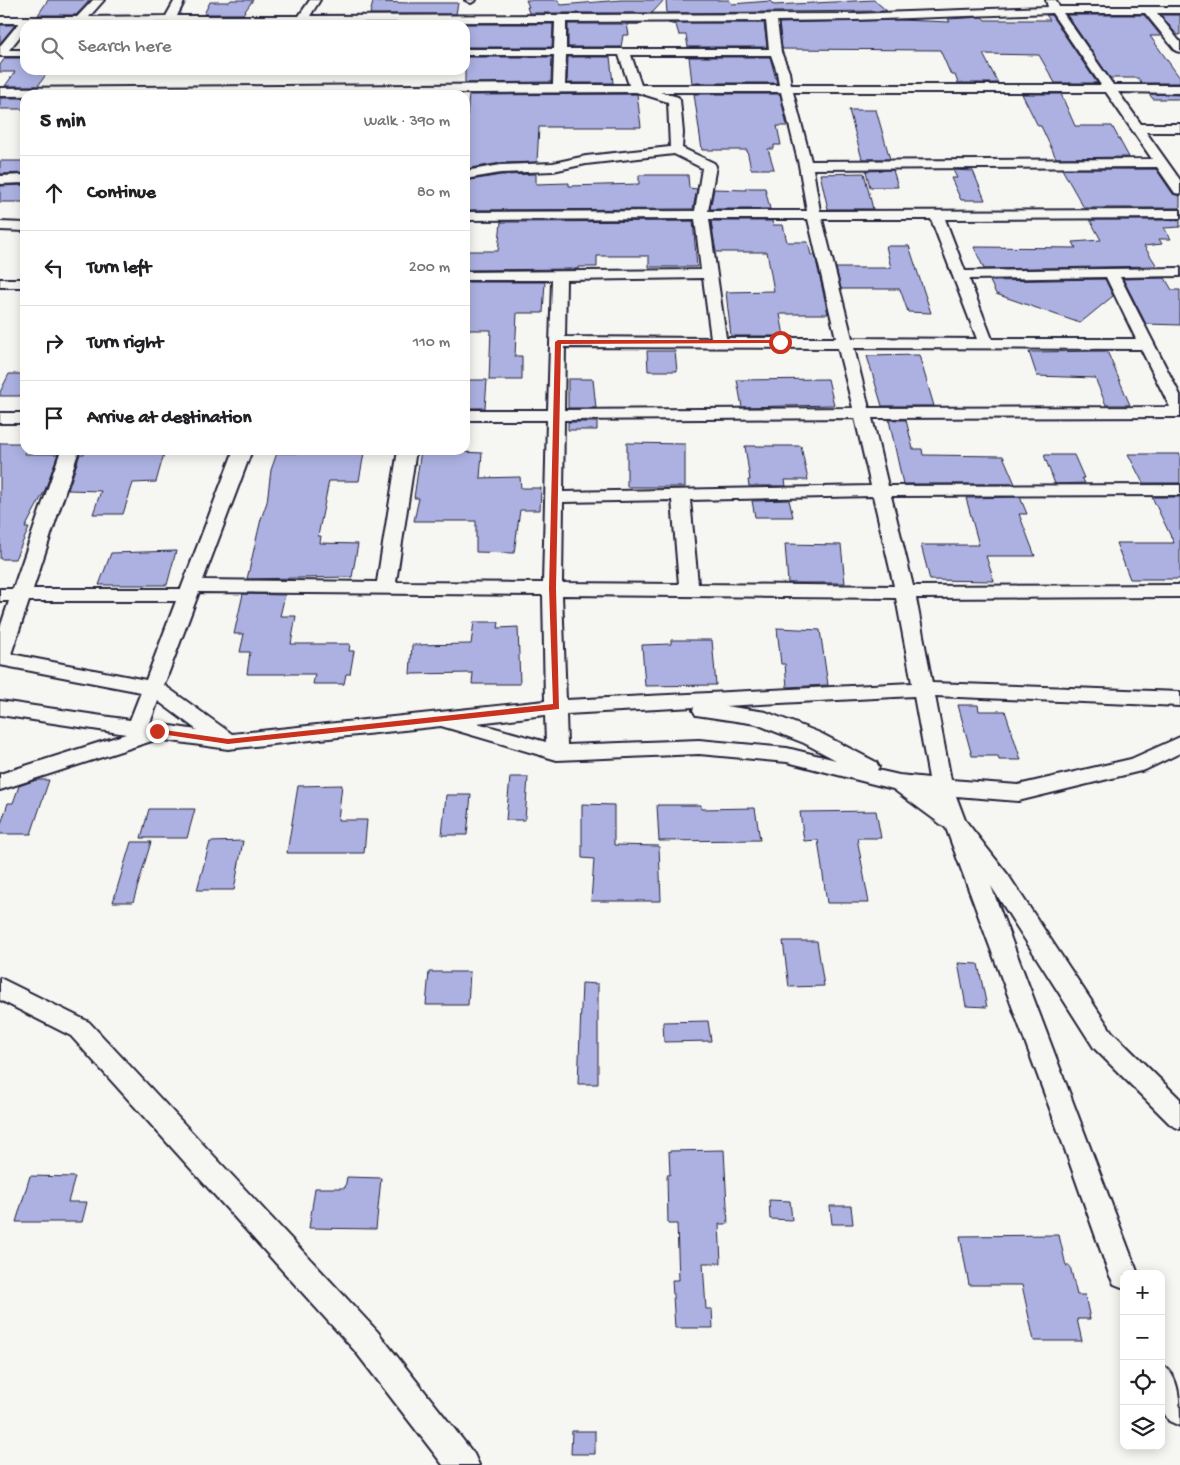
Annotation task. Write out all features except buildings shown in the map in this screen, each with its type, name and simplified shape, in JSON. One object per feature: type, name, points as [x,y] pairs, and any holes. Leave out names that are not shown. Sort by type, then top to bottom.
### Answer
[{"type":"street","points":[[80,20],[99,0]]},
{"type":"street","points":[[170,20],[180,0]]},
{"type":"street","points":[[303,19],[315,0]]},
{"type":"street","points":[[470,0],[470,19]]},
{"type":"street","points":[[928,0],[940,15]]},
{"type":"street","points":[[1053,5],[1180,190]]},
{"type":"street","points":[[431,20],[771,18],[852,12],[940,15],[1053,5],[1180,10]]},
{"type":"street","points":[[1148,9],[1180,50]]},
{"type":"street","points":[[771,18],[775,52],[783,72],[806,165],[814,214],[905,592],[941,786],[1077,1144],[1123,1270]]},
{"type":"street","points":[[0,20],[26,20]]},
{"type":"street","points":[[274,20],[320,20]]},
{"type":"street","points":[[559,88],[561,20]]},
{"type":"street","points":[[0,53],[20,28]]},
{"type":"street","points":[[470,52],[775,52]]},
{"type":"street","points":[[624,52],[636,88]]},
{"type":"street","points":[[0,53],[20,53]]},
{"type":"street","points":[[470,92],[559,88],[786,90],[1180,89]]},
{"type":"street","points":[[636,88],[674,100],[677,133],[676,150]]},
{"type":"street","points":[[5,96],[20,96]]},
{"type":"street","points":[[1137,128],[1180,128]]},
{"type":"street","points":[[470,173],[501,169],[553,167],[586,160],[676,150],[709,166],[701,215],[719,342]]},
{"type":"street","points":[[806,165],[1161,163]]},
{"type":"street","points":[[0,180],[20,180]]},
{"type":"street","points":[[936,214],[986,343]]},
{"type":"street","points":[[470,216],[1180,214]]},
{"type":"street","points":[[0,226],[20,227]]},
{"type":"street","points":[[960,275],[1180,272]]},
{"type":"street","points":[[470,415],[1180,411],[1110,273]]},
{"type":"street","points":[[470,276],[710,274]]},
{"type":"street","points":[[557,753],[552,588],[559,275]]},
{"type":"street","points":[[0,297],[4,283],[20,283]]},
{"type":"street","points":[[558,342],[1146,344]]},
{"type":"street","points":[[0,418],[20,418]]},
{"type":"street","points":[[68,455],[0,657],[154,688],[228,742]]},
{"type":"street","points":[[148,730],[154,688],[241,455]]},
{"type":"street","points":[[386,588],[406,455]]},
{"type":"street","points":[[555,498],[882,491],[1180,490]]},
{"type":"street","points":[[681,495],[689,590]]},
{"type":"street","points":[[0,595],[191,590],[386,588],[905,592],[1180,591]]},
{"type":"street","points":[[0,708],[228,742],[439,718],[557,707],[923,690],[1180,698]]},
{"type":"street","points":[[643,703],[759,717],[812,738],[899,783],[954,823],[1000,881],[1103,1040],[1180,1117]]},
{"type":"street","points":[[439,718],[557,753],[699,747],[786,755],[899,783],[1018,792],[1138,765],[1180,744]]},
{"type":"street","points":[[0,782],[148,730]]},
{"type":"street","points":[[0,988],[80,1029],[366,1341],[464,1465]]},
{"type":"street","points":[[1165,1386],[1180,1410]]},
{"type":"route","points":[[157,731],[228,742],[439,718],[557,707],[552,588],[558,342],[780,342]]}]
